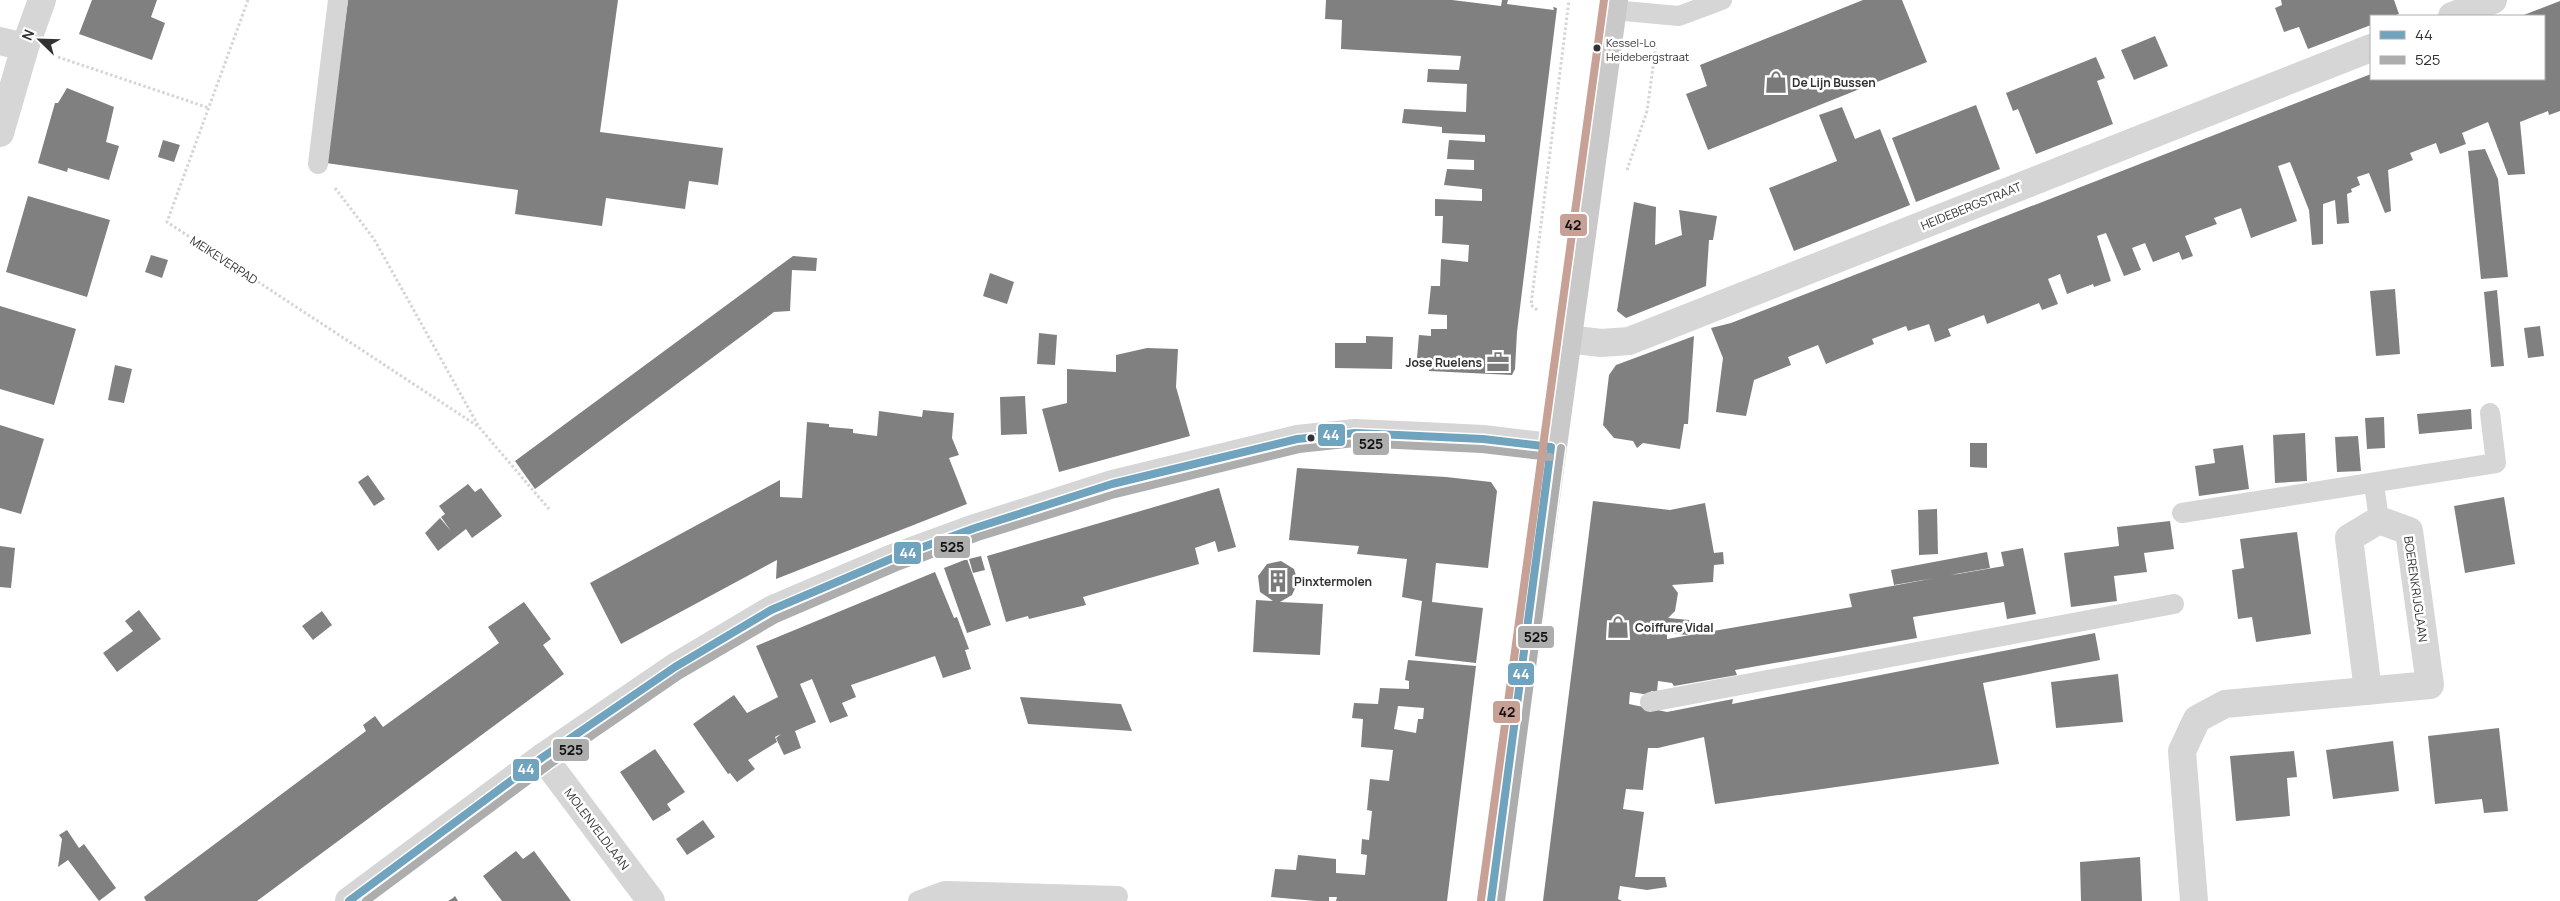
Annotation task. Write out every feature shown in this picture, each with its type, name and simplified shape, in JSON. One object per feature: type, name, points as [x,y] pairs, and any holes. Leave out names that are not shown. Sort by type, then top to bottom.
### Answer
[{"type":"main road","points":[[1491,901],[1551,447],[1613,5]]},
{"type":"street","points":[[0,134],[13,44],[42,0]]},
{"type":"street","points":[[2455,15],[2493,0]]},
{"type":"street","name":"HEIDEBERGSTRAAT","points":[[1567,339],[1601,342],[1629,341],[2370,48]]},
{"type":"street","points":[[349,901],[544,757],[675,667],[772,610],[894,558],[984,525],[1103,487],[1297,439],[1355,433],[1483,439],[1551,447]]},
{"type":"street","points":[[2368,691],[2349,538],[2379,520]]},
{"type":"street","name":"BOERENKRIJGLAAN","points":[[2194,901],[2182,751],[2197,719],[2225,704],[2430,685],[2409,531],[2379,520]]},
{"type":"street","name":"MOLENVELDLAAN","points":[[544,757],[651,901]]},
{"type":"lane","points":[[318,164],[338,0]]},
{"type":"lane","points":[[1613,5],[1680,16],[1722,0]]},
{"type":"lane","points":[[2182,513],[2374,484],[2496,463],[2490,413]]},
{"type":"lane","points":[[2374,484],[2379,520]]},
{"type":"lane","points":[[1650,702],[2174,604]]},
{"type":"lane","points":[[918,901],[945,891],[1118,896]]},
{"type":"path","name":"MEIKEVERPAD","points":[[248,0],[167,222],[480,427]]},
{"type":"path","points":[[1567,339],[1531,304],[1569,0]]},
{"type":"path","points":[[13,44],[209,108]]},
{"type":"path","points":[[318,164],[374,239],[480,427],[549,509]]},
{"type":"building","points":[[92,0],[157,0],[151,17],[165,23],[152,60],[79,34]]},
{"type":"building","points":[[348,0],[618,0],[600,132],[723,148],[718,185],[689,181],[685,209],[606,198],[602,226],[515,214],[518,190],[326,163]]},
{"type":"building","points":[[1326,0],[1452,0],[1501,6],[1502,0],[1508,0],[1507,4],[1554,10],[1553,7],[1557,8],[1517,332],[1515,369],[1512,375],[1429,371],[1430,359],[1417,358],[1419,335],[1431,336],[1431,329],[1447,329],[1447,315],[1428,314],[1431,286],[1440,286],[1441,259],[1468,262],[1469,245],[1442,243],[1443,216],[1435,216],[1435,199],[1482,201],[1482,189],[1444,185],[1447,169],[1474,170],[1474,160],[1447,159],[1449,140],[1485,142],[1485,135],[1442,133],[1442,127],[1402,123],[1404,109],[1466,112],[1467,84],[1427,82],[1428,69],[1459,70],[1461,56],[1341,49],[1342,20],[1325,19]]},
{"type":"building","points":[[1863,0],[1902,0],[1927,62],[1708,150],[1686,94],[1707,86],[1700,65]]},
{"type":"building","points":[[2281,0],[2394,0],[2399,14],[2370,15],[2370,25],[2308,49],[2299,27],[2284,32],[2275,8],[2282,5]]},
{"type":"building","points":[[2560,1],[2560,111],[2549,115],[2548,111],[2520,122],[2525,174],[2508,175],[2488,122],[2462,133],[2466,144],[2440,154],[2436,143],[2410,153],[2413,160],[2388,170],[2391,211],[2385,213],[2369,173],[2357,177],[2360,185],[2351,189],[2352,192],[2347,194],[2349,223],[2337,224],[2335,200],[2323,204],[2323,244],[2312,245],[2309,210],[2290,162],[2278,166],[2297,221],[2251,238],[2241,208],[2214,218],[2217,224],[2185,236],[2193,256],[2182,260],[2179,252],[2153,262],[2145,243],[2132,248],[2141,270],[2124,276],[2106,233],[2097,236],[2111,281],[2094,287],[2093,284],[2067,294],[2060,274],[2048,279],[2058,304],[2042,310],[2039,303],[1987,324],[1984,315],[1948,329],[1951,336],[1935,342],[1929,324],[1908,331],[1906,326],[1872,339],[1874,344],[1826,364],[1818,345],[1788,357],[1791,365],[1754,380],[1746,416],[1716,412],[1723,358],[1711,328],[1731,323],[2370,74],[2370,80],[2545,80],[2545,15],[2524,15]]},
{"type":"building","points":[[2155,36],[2168,66],[2134,80],[2121,50]]},
{"type":"building","points":[[2096,57],[2105,78],[2097,81],[2113,124],[2036,154],[2018,109],[2013,111],[2006,93]]},
{"type":"building","points":[[67,88],[114,107],[106,142],[119,146],[109,180],[68,168],[67,172],[38,163],[55,103],[58,103]]},
{"type":"building","points":[[1976,105],[2000,169],[1916,202],[1892,138]]},
{"type":"building","points":[[1842,107],[1855,139],[1880,129],[1910,205],[1794,251],[1769,188],[1837,161],[1819,115]]},
{"type":"building","points":[[163,140],[180,145],[174,162],[158,157]]},
{"type":"building","points":[[2485,149],[2498,179],[2508,277],[2481,279],[2468,151]]},
{"type":"building","points":[[28,196],[110,220],[87,297],[6,272]]},
{"type":"building","points":[[1634,202],[1656,207],[1655,245],[1682,235],[1679,210],[1717,216],[1713,240],[1709,240],[1706,286],[1626,318],[1617,311]]},
{"type":"building","points":[[151,255],[168,260],[162,278],[145,272]]},
{"type":"building","points":[[793,256],[817,258],[816,271],[792,270],[790,311],[774,312],[535,489],[515,461]]},
{"type":"building","points":[[990,273],[1014,282],[1007,304],[983,296]]},
{"type":"building","points":[[2395,289],[2400,354],[2376,356],[2370,291]]},
{"type":"building","points":[[2497,290],[2504,366],[2491,367],[2484,292]]},
{"type":"building","points":[[0,306],[76,329],[54,405],[0,389]]},
{"type":"building","points":[[2540,326],[2544,356],[2528,358],[2524,328]]},
{"type":"building","points":[[1039,333],[1057,335],[1055,365],[1037,364]]},
{"type":"building","points":[[1366,336],[1393,337],[1392,369],[1335,368],[1335,343],[1366,343]]},
{"type":"building","points":[[1694,336],[1688,424],[1684,424],[1680,449],[1643,443],[1637,448],[1633,441],[1614,438],[1603,425],[1609,375],[1616,365]]},
{"type":"building","points":[[1147,348],[1178,349],[1176,387],[1190,436],[1059,472],[1042,409],[1067,403],[1067,369],[1116,372],[1116,355]]},
{"type":"building","points":[[115,365],[132,369],[124,403],[108,400]]},
{"type":"building","points":[[1025,396],[1027,434],[1001,435],[1000,397]]},
{"type":"building","points":[[2471,409],[2472,429],[2419,434],[2417,414]]},
{"type":"building","points":[[923,410],[954,413],[952,438],[959,455],[949,458],[967,504],[776,579],[777,560],[621,644],[590,583],[780,480],[780,497],[802,498],[807,422],[829,424],[829,427],[853,429],[853,433],[877,436],[879,411],[922,417]]},
{"type":"building","points":[[2384,417],[2385,448],[2367,449],[2365,418]]},
{"type":"building","points":[[0,425],[44,439],[21,514],[0,508]]},
{"type":"building","points":[[2305,433],[2307,481],[2275,483],[2273,435]]},
{"type":"building","points":[[2358,436],[2361,471],[2337,472],[2335,437]]},
{"type":"building","points":[[1970,443],[1987,443],[1987,468],[1970,467]]},
{"type":"building","points":[[2243,445],[2249,489],[2199,496],[2195,466],[2215,463],[2213,449]]},
{"type":"building","points":[[1297,468],[1446,477],[1491,482],[1497,491],[1488,568],[1436,563],[1432,602],[1483,608],[1476,663],[1415,656],[1422,601],[1402,597],[1407,559],[1357,554],[1359,546],[1289,540]]},
{"type":"building","points":[[368,475],[385,499],[374,506],[358,482]]},
{"type":"building","points":[[468,484],[475,492],[481,488],[502,516],[472,538],[466,529],[438,551],[425,533],[440,518],[451,531],[441,517],[445,514],[439,506]]},
{"type":"building","points":[[1219,488],[1236,547],[1218,552],[1215,541],[1195,548],[1199,564],[1083,597],[1086,605],[1029,619],[1028,616],[1006,622],[987,556]]},
{"type":"building","points":[[2504,497],[2515,564],[2465,573],[2454,506]]},
{"type":"building","points":[[1593,501],[1670,510],[1705,503],[1714,553],[1723,552],[1724,564],[1714,565],[1713,582],[1672,585],[1678,593],[1675,611],[1668,618],[1689,620],[1688,635],[1667,633],[1667,639],[1852,607],[1849,594],[1935,578],[1894,585],[1891,570],[1987,552],[1990,568],[1950,575],[1958,574],[2004,566],[2001,552],[2023,548],[2036,614],[2007,619],[2004,602],[1913,617],[1917,638],[1735,670],[1737,675],[1674,686],[1672,683],[1658,681],[1657,692],[1651,691],[1650,695],[1630,692],[1629,704],[1667,712],[1733,699],[1732,704],[2095,633],[2100,660],[1983,683],[1999,764],[1715,804],[1704,737],[1658,748],[1648,748],[1643,790],[1626,789],[1623,809],[1644,812],[1635,877],[1665,877],[1667,887],[1647,890],[1620,886],[1618,899],[1622,901],[1543,901]]},
{"type":"building","points":[[1937,509],[1938,554],[1919,555],[1918,510]]},
{"type":"building","points":[[2170,521],[2174,549],[2144,553],[2147,572],[2114,576],[2117,601],[2071,607],[2064,553],[2119,546],[2117,527]]},
{"type":"building","points":[[2297,532],[2311,634],[2256,642],[2252,617],[2238,619],[2232,570],[2244,568],[2240,539]]},
{"type":"building","points":[[0,546],[15,548],[11,588],[0,587]]},
{"type":"building","points":[[981,556],[985,570],[973,573],[969,559]]},
{"type":"building","points":[[967,559],[991,625],[967,633],[944,568]]},
{"type":"building","points":[[1281,561],[1294,569],[1298,582],[1292,595],[1280,602],[1323,604],[1320,655],[1253,652],[1256,600],[1273,601],[1260,592],[1258,576],[1267,564]]},
{"type":"building","points":[[935,572],[954,618],[957,617],[969,649],[965,650],[971,669],[943,678],[935,656],[851,685],[856,697],[842,703],[848,716],[830,723],[812,679],[800,684],[816,722],[795,731],[801,748],[784,755],[776,738],[781,734],[775,737],[777,742],[748,760],[755,769],[737,782],[730,773],[728,774],[693,724],[734,695],[747,713],[778,697],[756,646]]},
{"type":"building","points":[[524,602],[551,639],[543,645],[564,674],[257,901],[146,901],[144,897],[366,731],[363,725],[375,716],[383,727],[499,643],[488,627]]},
{"type":"building","points":[[139,610],[161,639],[117,672],[103,653],[133,631],[125,621]]},
{"type":"building","points":[[322,611],[332,625],[313,640],[302,626]]},
{"type":"building","points":[[1408,660],[1476,666],[1447,901],[1336,901],[1337,897],[1329,897],[1329,901],[1316,901],[1271,897],[1275,869],[1296,870],[1298,855],[1336,859],[1336,873],[1365,875],[1367,855],[1361,854],[1362,839],[1369,840],[1372,811],[1367,810],[1370,779],[1389,781],[1393,750],[1361,747],[1363,719],[1352,718],[1354,703],[1378,704],[1380,688],[1409,689],[1409,681],[1405,680]],"holes":[[[1398,706],[1424,708],[1423,719],[1418,719],[1416,733],[1394,729]]]},
{"type":"building","points":[[2118,674],[2123,722],[2056,728],[2051,682]]},
{"type":"building","points":[[1020,697],[1121,704],[1132,731],[1028,724]]},
{"type":"building","points":[[2499,728],[2508,811],[2484,813],[2482,799],[2435,804],[2428,736]]},
{"type":"building","points":[[2393,741],[2399,791],[2333,799],[2326,750]]},
{"type":"building","points":[[655,749],[685,792],[667,804],[671,810],[653,821],[620,772]]},
{"type":"building","points":[[2294,751],[2297,777],[2287,778],[2290,816],[2236,821],[2230,756]]},
{"type":"building","points":[[703,820],[715,837],[687,855],[676,839]]},
{"type":"building","points":[[67,830],[79,848],[84,844],[116,888],[99,901],[68,860],[58,867],[62,839],[59,835]]},
{"type":"building","points":[[516,851],[523,859],[534,851],[571,901],[502,901],[483,876]]},
{"type":"building","points":[[2140,857],[2142,901],[2081,901],[2080,862]]},
{"type":"building","points":[[455,896],[458,901],[448,901],[453,898]]},
{"type":"transit line","name":"42","points":[[1481,900],[1604,0]]},
{"type":"transit line","name":"44","points":[[349,901],[543,757],[675,667],[771,610],[893,558],[975,528],[1112,484],[1297,439],[1355,433],[1483,439],[1551,447]]},
{"type":"transit line","name":"525","points":[[366,901],[549,765],[680,675],[776,619],[897,567],[978,537],[1115,494],[1299,449],[1355,443],[1482,449],[1550,457]]},
{"type":"transit line","name":"44","points":[[1491,901],[1551,447]]},
{"type":"transit line","name":"525","points":[[1501,901],[1561,448]]},
{"type":"place","name":"Kessel-Lo Heidebergstraat","points":[[1597,48]]},
{"type":"place","name":"De Lijn Bussen","points":[[1776,82]]},
{"type":"place","name":"Jose Ruelens","points":[[1498,362]]},
{"type":"place","name":"Pinxtermolen","points":[[1278,581]]},
{"type":"place","name":"Coiffure Vidal","points":[[1618,627]]}]
